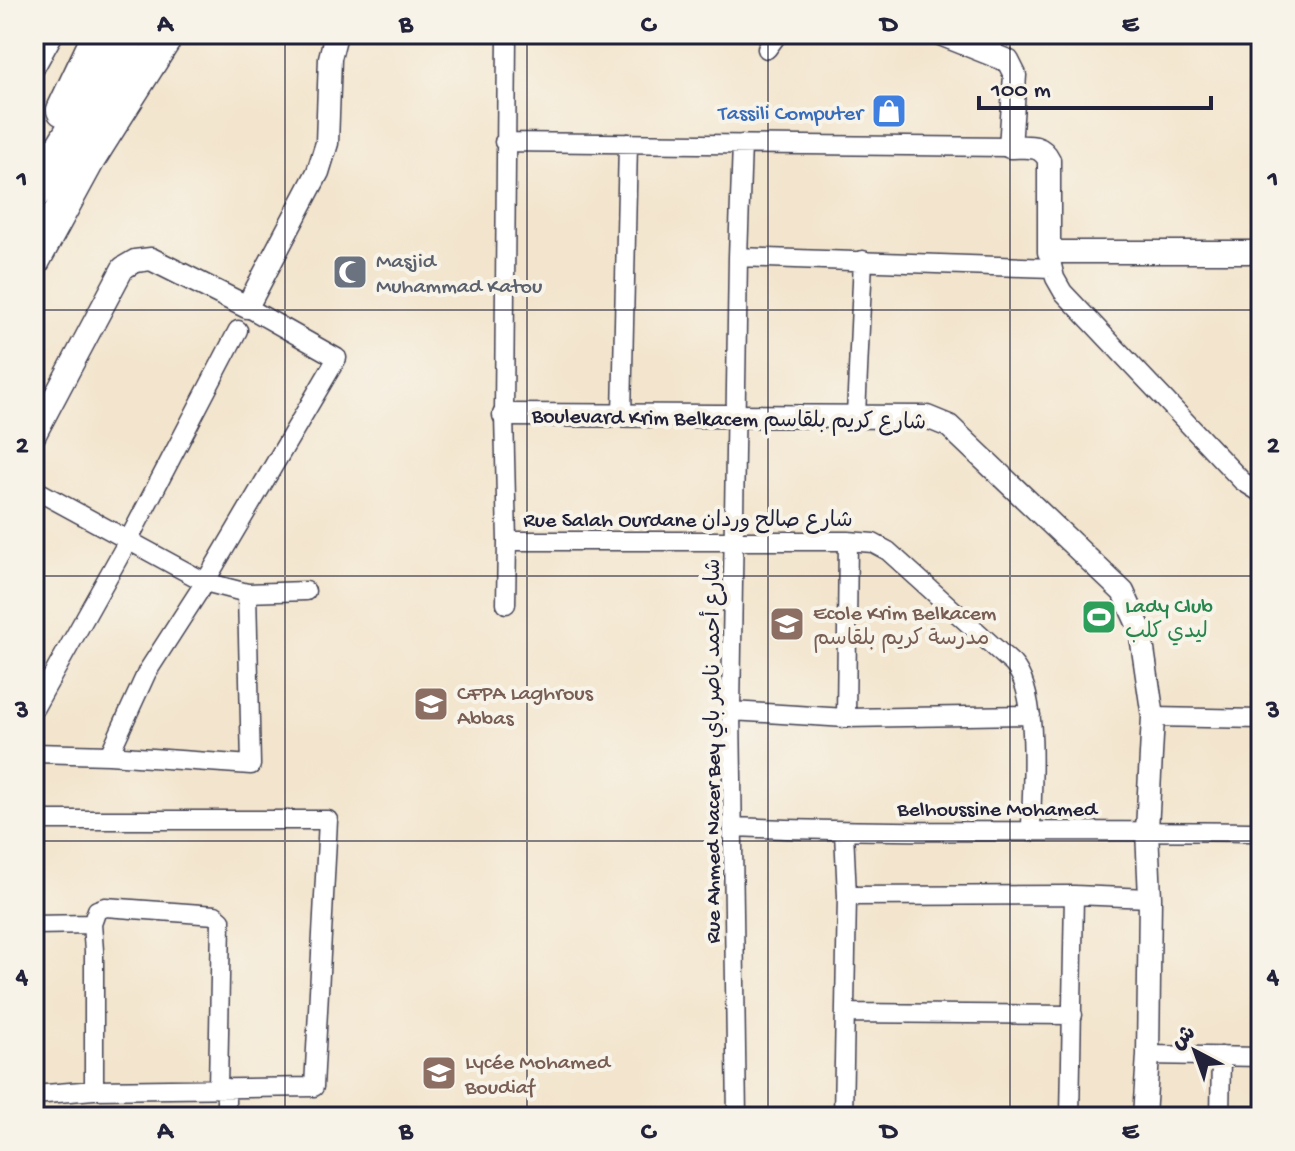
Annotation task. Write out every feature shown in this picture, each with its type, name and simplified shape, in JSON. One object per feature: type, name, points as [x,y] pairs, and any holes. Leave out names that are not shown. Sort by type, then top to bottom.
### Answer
[{"type":"highway","points":[[34,180],[73,86],[99,34]]},
{"type":"highway","points":[[34,193],[157,38]]},
{"type":"highway","points":[[34,260],[157,38]]},
{"type":"street","points":[[36,63],[54,34]]},
{"type":"street","points":[[247,307],[318,172],[327,143],[330,58],[336,34]]},
{"type":"street","name":"Rue Salah Ourdane شارع صالح وردان","points":[[507,34],[504,142],[507,541],[848,541],[873,543],[895,555],[1013,664],[1023,679],[1031,715],[1031,832]]},
{"type":"street","points":[[943,35],[993,45],[1008,61],[1015,75],[1010,147]]},
{"type":"street","points":[[504,142],[1036,147],[1044,151],[1049,160],[1050,260],[1063,292],[1242,481],[1261,493]]},
{"type":"street","points":[[622,415],[628,143]]},
{"type":"street","name":"Rue Ahmed Nacer Bey شارع أحمد ناصر باي","points":[[737,1117],[731,711],[742,144]]},
{"type":"street","points":[[738,257],[1050,260],[1261,252]]},
{"type":"street","points":[[34,436],[123,268],[135,261],[151,259],[247,307],[337,358],[205,582],[147,672],[109,755]]},
{"type":"street","points":[[856,415],[863,260]]},
{"type":"street","points":[[34,709],[129,539],[238,330]]},
{"type":"street","name":"Boulevard Krim Belkacem شارع كريم بلقاسم","points":[[504,415],[927,417],[949,426],[1123,592],[1140,629],[1153,717],[1147,830],[1150,898],[1144,1117]]},
{"type":"street","points":[[34,489],[205,582],[247,593],[306,591]]},
{"type":"street","points":[[506,604],[507,541]]},
{"type":"street","points":[[846,718],[848,541]]},
{"type":"street","points":[[34,753],[251,765],[247,593]]},
{"type":"street","points":[[731,711],[846,718],[1031,715]]},
{"type":"street","points":[[1153,717],[1261,719]]},
{"type":"street","points":[[34,820],[328,820],[314,1087],[94,1090],[34,1095]]},
{"type":"street","name":"Belhoussine Mohamed","points":[[734,827],[844,832],[1261,832]]},
{"type":"street","points":[[843,1117],[847,896],[844,832]]},
{"type":"street","points":[[847,896],[1074,895],[1150,898]]},
{"type":"street","points":[[1070,1117],[1074,895]]},
{"type":"street","points":[[94,1090],[92,924],[97,910],[105,907],[215,915],[221,920],[222,1089],[226,1117]]},
{"type":"street","points":[[34,925],[92,924]]},
{"type":"street","points":[[845,1013],[1073,1015]]},
{"type":"street","points":[[1148,1055],[1261,1057]]},
{"type":"street","points":[[1220,1117],[1221,1056]]},
{"type":"place","name":"Tassili Computer","points":[[889,111]]},
{"type":"place","name":"Masjid Muhammad Katou","points":[[350,272]]},
{"type":"place","name":"Lady Club ليدي كلب","points":[[1099,617]]},
{"type":"place","name":"Ecole Krim Belkacem مدرسة كريم بلقاسم","points":[[787,624]]},
{"type":"place","name":"CFPA Laghrous Abbas","points":[[431,704]]},
{"type":"place","name":"Lycée Mohamed Boudiaf","points":[[439,1073]]}]
